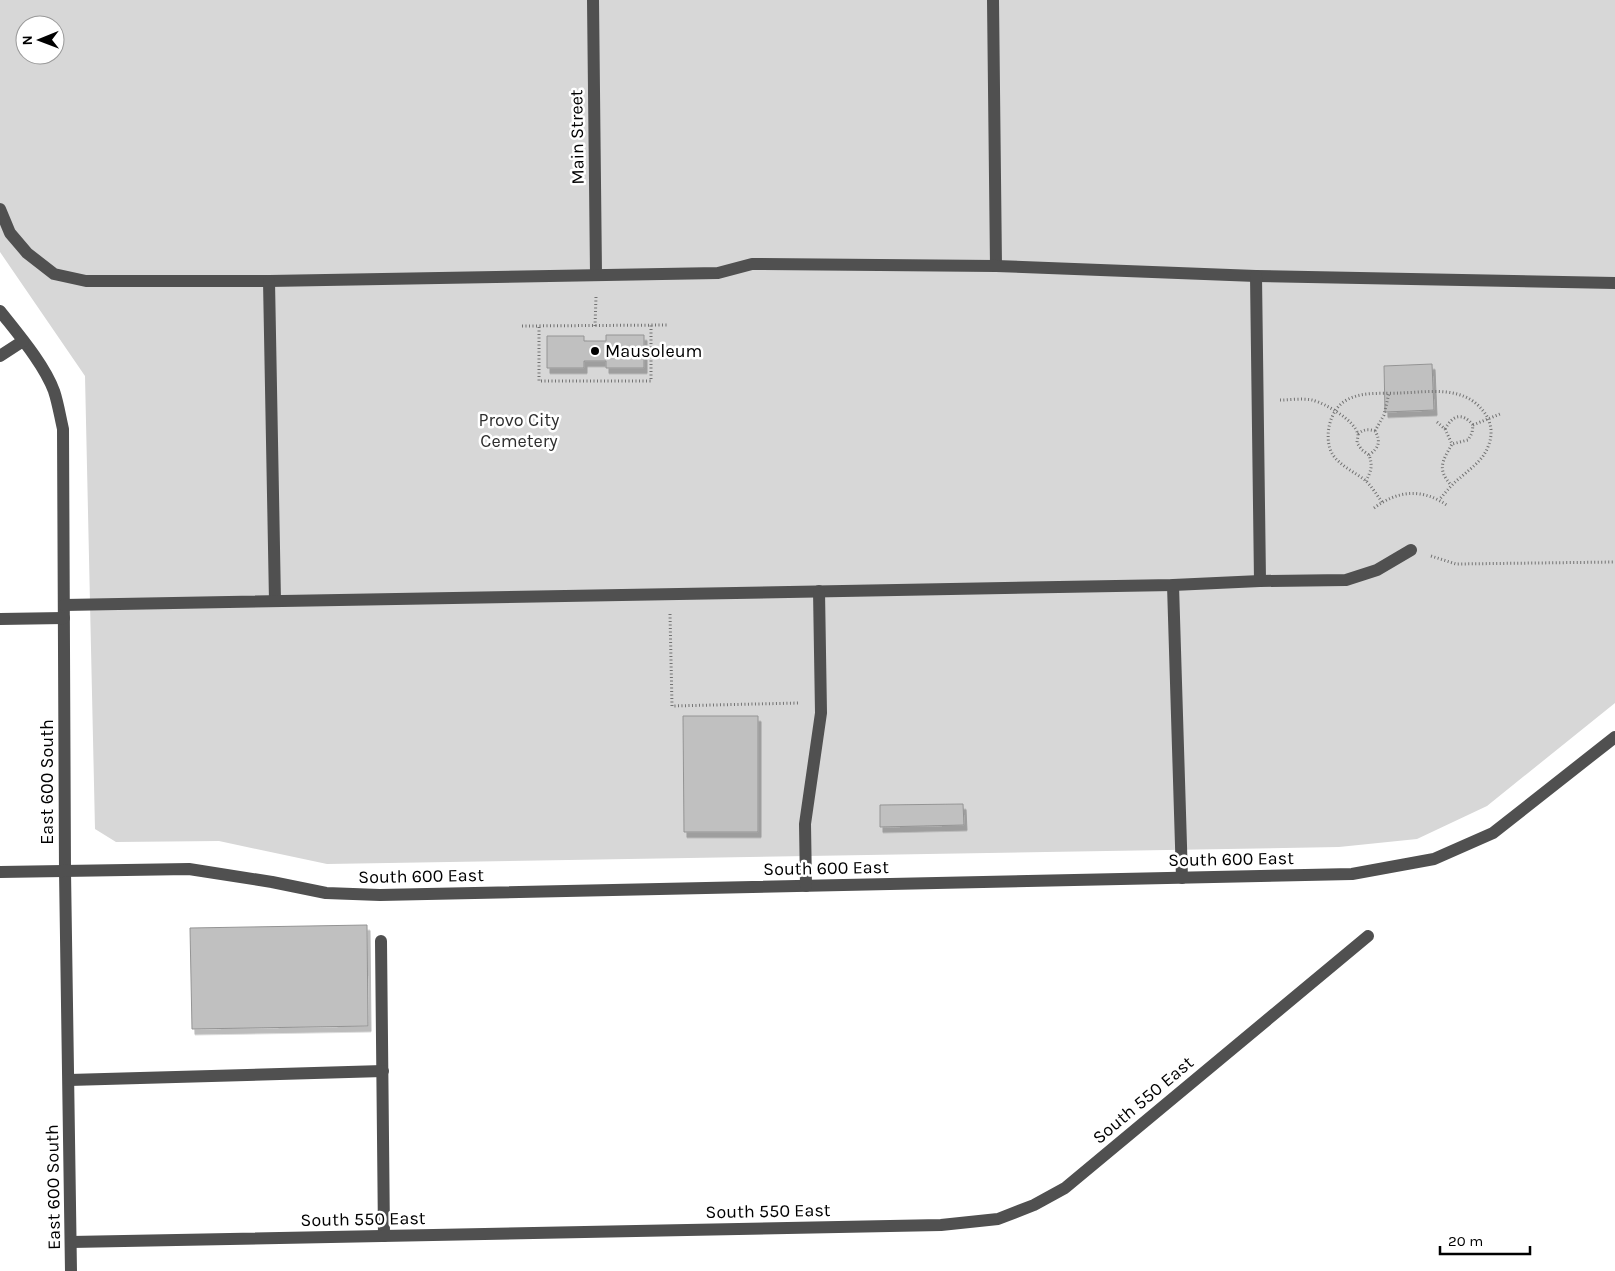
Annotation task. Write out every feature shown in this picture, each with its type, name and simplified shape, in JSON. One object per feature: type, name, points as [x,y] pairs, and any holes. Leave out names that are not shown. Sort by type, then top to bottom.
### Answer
[{"type":"street","name":"Main Street","points":[[593,0],[596,274]]},
{"type":"street","points":[[993,0],[996,266]]},
{"type":"street","points":[[0,209],[10,232],[27,253],[54,274],[86,282],[269,281],[718,273],[752,264],[996,266],[1256,276],[1615,283]]},
{"type":"street","points":[[1256,276],[1260,581]]},
{"type":"street","points":[[269,281],[275,600]]},
{"type":"street","name":"East 600 South","points":[[0,311],[23,341],[53,389],[63,429],[65,871],[71,1271]]},
{"type":"street","points":[[0,356],[23,341]]},
{"type":"street","points":[[0,619],[64,612],[275,600],[1173,585],[1346,580],[1377,570],[1411,550]]},
{"type":"street","points":[[1173,585],[1182,878]]},
{"type":"street","points":[[806,886],[805,824],[821,713],[819,591]]},
{"type":"street","name":"South 600 East","points":[[0,872],[189,869],[272,882],[326,893],[380,895],[1352,874],[1434,859],[1493,833],[1615,737]]},
{"type":"street","name":"South 550 East","points":[[71,1242],[941,1225],[998,1219],[1034,1205],[1065,1188],[1368,936]]},
{"type":"street","points":[[381,941],[384,1236]]},
{"type":"street","points":[[69,1080],[383,1071]]},
{"type":"path","points":[[596,274],[596,326]]},
{"type":"path","points":[[539,326],[539,381],[651,381],[651,325]]},
{"type":"path","points":[[522,326],[668,325]]},
{"type":"path","points":[[1382,502],[1366,481],[1335,458],[1329,448],[1328,432],[1335,411],[1343,402],[1354,397],[1389,393],[1440,391],[1469,397],[1489,418],[1491,430],[1490,444],[1483,457],[1473,468],[1451,485],[1439,500]]},
{"type":"path","points":[[1375,431],[1384,415],[1389,393]]},
{"type":"path","points":[[1257,401],[1309,400],[1325,404],[1335,411],[1353,426],[1358,434],[1357,443],[1369,455],[1372,471],[1366,481]]},
{"type":"path","points":[[1473,425],[1500,414]]},
{"type":"path","points":[[1445,429],[1453,418],[1460,416],[1468,419],[1473,425],[1472,433],[1468,440],[1452,444],[1443,462],[1442,471],[1451,485]]},
{"type":"path","points":[[1437,422],[1445,429],[1452,444]]},
{"type":"path","points":[[1358,434],[1362,430],[1368,429],[1375,431],[1379,437],[1378,445],[1369,455]]},
{"type":"path","points":[[1374,508],[1382,502],[1404,494],[1426,494],[1448,506]]},
{"type":"path","points":[[1411,550],[1456,564],[1615,562]]},
{"type":"path","points":[[669,594],[672,706],[821,702]]},
{"type":"green space","name":"Provo City Cemetery","points":[[0,0],[1615,0],[1615,703],[1487,806],[1417,839],[1339,847],[327,864],[219,841],[116,842],[95,829],[85,376],[0,252]]},
{"type":"building","name":"Mausoleum","points":[[606,335],[644,335],[644,368],[606,368],[606,361],[584,361],[584,368],[547,368],[547,336],[584,336],[584,341],[606,341]]},
{"type":"building","points":[[1432,364],[1434,410],[1385,412],[1384,366]]},
{"type":"building","points":[[683,716],[758,716],[758,832],[684,832]]},
{"type":"building","points":[[963,804],[964,825],[880,827],[880,805]]},
{"type":"building","points":[[367,925],[368,1026],[192,1029],[190,928]]},
{"type":"place","name":"Mausoleum","points":[[595,351]]}]
